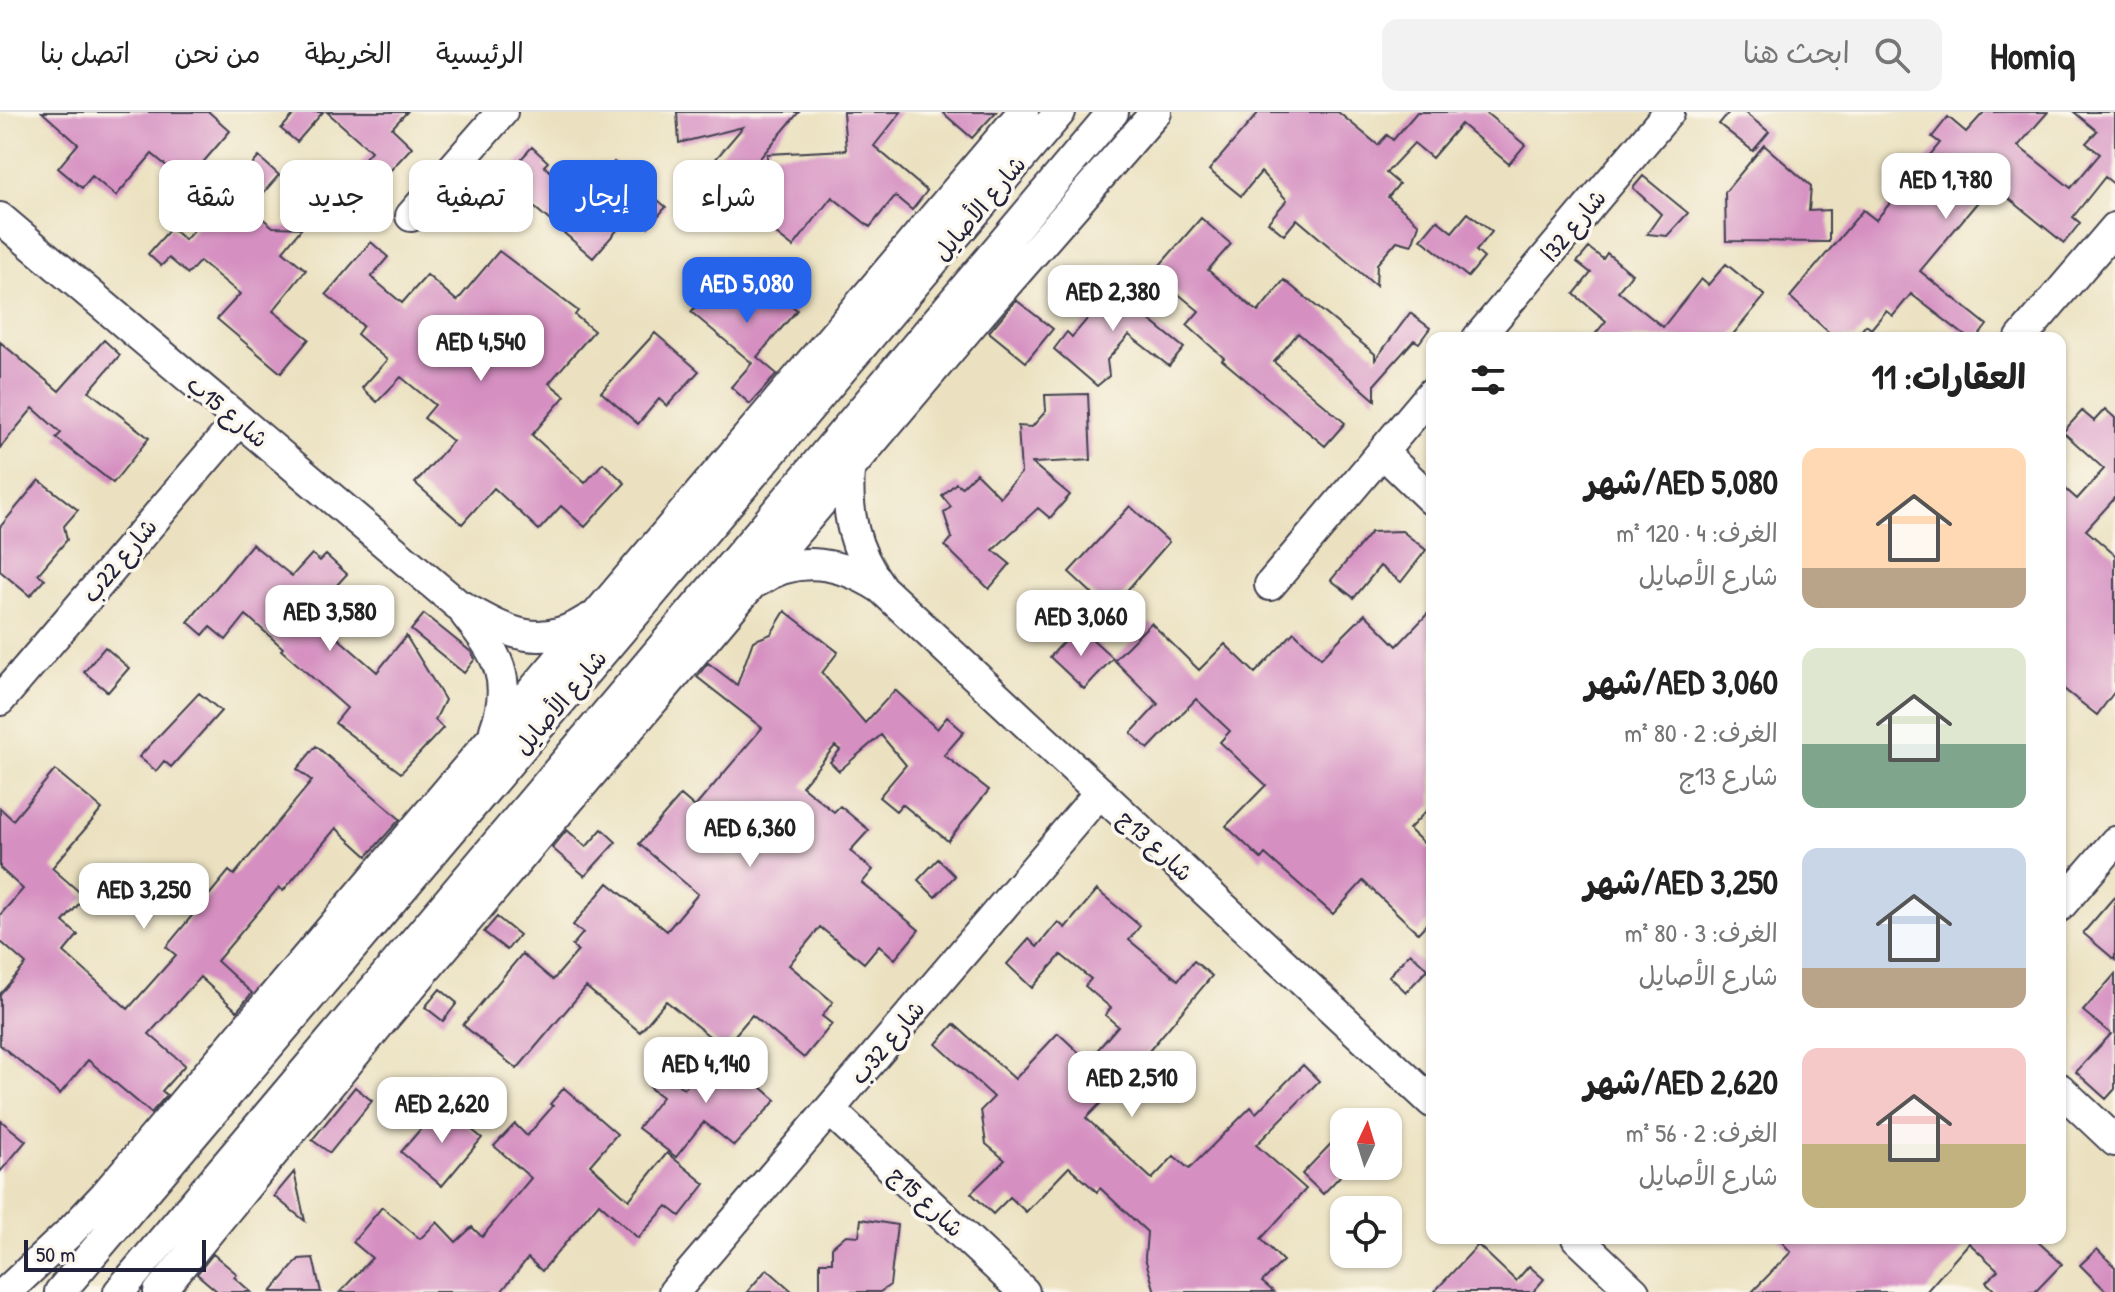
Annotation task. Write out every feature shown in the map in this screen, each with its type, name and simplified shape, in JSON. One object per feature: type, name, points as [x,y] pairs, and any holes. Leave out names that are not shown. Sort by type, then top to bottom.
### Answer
[{"type":"street","points":[[460,160],[502,112]]},
{"type":"street","points":[[6,1292],[61,1241],[245,1051],[489,742],[1023,112]]},
{"type":"street","name":"شارع الأصايل","points":[[60,1292],[245,1051],[686,554],[1060,112]]},
{"type":"street","name":"شارع الأصايل","points":[[119,1292],[370,1014],[1113,112]]},
{"type":"street","points":[[159,1292],[370,1014],[750,587],[1156,112]]},
{"type":"street","name":"شارع 32ا","points":[[1483,332],[1669,112]]},
{"type":"street","name":"شارع 15ب","points":[[0,218],[457,604],[504,631],[536,637],[566,631],[592,617],[604,606]]},
{"type":"street","points":[[2026,332],[2115,228]]},
{"type":"street","points":[[1270,585],[1426,400]]},
{"type":"street","name":"شارع 22ب","points":[[0,700],[239,420]]},
{"type":"street","points":[[1382,452],[1426,494]]},
{"type":"street","name":"شارع 13ج","points":[[849,470],[847,495],[856,544],[881,588],[1426,1096]]},
{"type":"street","points":[[604,606],[686,554]]},
{"type":"street","name":"شارع 13ج","points":[[750,587],[785,567],[824,564],[844,568],[881,588]]},
{"type":"street","name":"شارع 15ب","points":[[457,604],[489,645],[502,672],[504,687],[500,716],[489,742]]},
{"type":"street","name":"شارع 32ب","points":[[674,1292],[1100,792]]},
{"type":"street","points":[[2066,899],[2115,842]]},
{"type":"street","points":[[2066,1095],[2115,1141]]},
{"type":"street","name":"شارع 15ج","points":[[830,1110],[1024,1292]]},
{"type":"street","points":[[1583,1244],[1634,1292]]},
{"type":"building","points":[[42,112],[209,112],[230,131],[205,160],[159,160],[152,154],[116,196],[92,176],[82,188],[58,168],[78,144]]},
{"type":"building","points":[[296,112],[323,112],[297,142],[281,129]]},
{"type":"building","points":[[327,112],[407,112],[392,128],[412,147],[393,168],[393,160],[363,160],[371,151]]},
{"type":"building","points":[[677,112],[799,112],[758,160],[715,160],[743,127],[679,143]]},
{"type":"building","points":[[843,112],[901,112],[874,146],[927,191],[912,210],[895,196],[870,227],[832,197],[793,247],[774,232],[784,232],[784,160],[767,160],[767,154],[846,150]]},
{"type":"building","points":[[942,112],[996,112],[972,138]]},
{"type":"building","points":[[1259,112],[1338,112],[1378,145],[1387,135],[1393,140],[1417,112],[1485,112],[1525,145],[1509,164],[1461,124],[1432,158],[1414,143],[1386,173],[1399,184],[1388,197],[1419,224],[1412,245],[1397,241],[1377,264],[1376,286],[1297,219],[1284,235],[1268,222],[1287,200],[1261,172],[1241,196],[1209,170]]},
{"type":"building","points":[[1729,112],[1744,112],[1769,132],[1753,151],[1719,124]]},
{"type":"building","points":[[1984,112],[2048,112],[2018,146],[2071,188],[2100,154],[2086,143],[2097,131],[2074,112],[2115,112],[2115,185],[2105,177],[2073,217],[2080,223],[2064,243],[1992,185],[1920,271],[1987,325],[1982,332],[1960,332],[1911,294],[1893,316],[1886,311],[1871,329],[1866,325],[1860,332],[1828,332],[1790,297],[1863,210],[1876,220],[1940,143],[1932,137],[1948,117],[1966,132]]},
{"type":"building","points":[[1764,145],[1811,186],[1809,211],[1829,210],[1829,242],[1726,241],[1725,192]]},
{"type":"building","points":[[532,147],[548,162],[544,166],[549,170],[549,220],[533,206],[533,160],[520,160]]},
{"type":"building","points":[[264,162],[279,175],[264,192]]},
{"type":"building","points":[[1643,176],[1688,213],[1667,236],[1647,234],[1661,214],[1633,188]]},
{"type":"building","points":[[657,199],[666,207],[657,217]]},
{"type":"building","points":[[1468,213],[1492,232],[1476,251],[1484,258],[1468,277],[1421,239],[1437,220],[1452,232]]},
{"type":"building","points":[[1201,218],[1231,244],[1208,270],[1258,312],[1284,280],[1375,354],[1375,360],[1410,313],[1430,328],[1419,343],[1414,340],[1375,384],[1375,400],[1298,333],[1274,362],[1345,423],[1325,446],[1222,360],[1224,358],[1187,325],[1199,311],[1153,273]]},
{"type":"building","points":[[264,220],[273,227],[280,227],[280,232],[299,232],[283,251],[306,270],[273,311],[309,339],[281,373],[217,319],[240,294],[200,261],[188,274],[169,258],[161,266],[148,254],[167,232],[176,232],[185,240],[192,232],[264,232]]},
{"type":"building","points":[[563,232],[616,232],[593,258]]},
{"type":"building","points":[[371,242],[388,257],[371,277],[402,303],[427,275],[457,301],[499,251],[578,311],[575,315],[594,331],[549,383],[565,396],[532,435],[585,483],[603,463],[625,483],[585,527],[561,506],[539,530],[494,488],[462,524],[415,483],[453,441],[424,418],[435,405],[401,377],[377,402],[362,388],[387,360],[357,334],[363,326],[326,294]]},
{"type":"building","points":[[1589,248],[1603,259],[1607,253],[1632,274],[1618,291],[1663,327],[1701,279],[1708,285],[1726,264],[1765,296],[1735,332],[1597,332],[1606,321],[1574,294],[1591,273],[1577,262]]},
{"type":"building","points":[[746,267],[797,310],[757,357],[777,374],[750,404],[731,387],[752,363],[691,312],[708,292],[713,296],[726,281],[731,285]]},
{"type":"building","points":[[1106,275],[1130,293],[1130,304],[1184,348],[1169,366],[1129,335],[1107,360],[1109,376],[1097,386],[1054,349],[1067,332],[1072,337],[1094,311],[1091,289],[1095,280]]},
{"type":"building","points":[[1016,300],[1053,329],[1026,362],[989,332]]},
{"type":"building","points":[[655,333],[699,371],[667,406],[659,399],[638,424],[601,392]]},
{"type":"building","points":[[104,340],[120,355],[89,391],[149,438],[113,483],[56,438],[61,433],[33,408],[0,448],[0,342],[59,391]]},
{"type":"building","points":[[1088,394],[1091,460],[1032,463],[1070,495],[1050,518],[1038,508],[993,550],[1010,564],[989,589],[945,546],[952,538],[944,513],[951,507],[942,496],[956,483],[962,487],[976,473],[1000,497],[1021,473],[1018,426],[1032,427],[1046,411],[1045,395]]},
{"type":"building","points":[[2105,409],[2115,418],[2115,498],[2086,530],[2115,555],[2115,691],[2097,715],[2066,691],[2066,489],[2077,499],[2104,469],[2066,435],[2066,429],[2082,411],[2094,421]]},
{"type":"building","points":[[39,480],[78,510],[64,526],[67,540],[38,574],[45,579],[30,596],[0,571],[0,527]]},
{"type":"building","points":[[1130,506],[1169,542],[1110,610],[1069,572]]},
{"type":"building","points":[[1402,531],[1426,550],[1401,582],[1380,566],[1354,598],[1331,580],[1371,532]]},
{"type":"building","points":[[252,544],[292,576],[312,554],[320,561],[326,555],[347,574],[310,614],[377,672],[406,636],[445,700],[435,720],[443,728],[401,773],[335,723],[347,708],[246,615],[226,640],[210,627],[203,635],[188,622]]},
{"type":"building","points":[[785,611],[838,652],[822,673],[865,723],[895,690],[937,729],[947,717],[964,732],[944,755],[989,790],[948,841],[902,804],[896,811],[879,797],[906,765],[881,735],[839,771],[830,762],[840,750],[835,746],[802,786],[834,812],[840,806],[869,830],[850,851],[873,870],[862,883],[919,930],[895,959],[879,945],[864,963],[820,927],[789,965],[833,1002],[822,1016],[832,1024],[804,1058],[752,1015],[724,1048],[666,1001],[640,1032],[586,987],[517,1069],[463,1025],[522,954],[553,980],[578,951],[572,946],[583,933],[573,925],[608,883],[667,931],[698,894],[639,844],[681,795],[695,807],[762,728],[697,677],[708,663],[737,685],[753,641],[771,634]]},
{"type":"building","points":[[424,614],[471,652],[475,659],[464,673],[411,630]]},
{"type":"building","points":[[1365,614],[1397,646],[1426,615],[1426,811],[1409,829],[1426,845],[1426,924],[1418,933],[1363,881],[1333,914],[1265,854],[1261,859],[1226,826],[1266,785],[1220,742],[1230,731],[1196,699],[1148,749],[1131,733],[1158,704],[1114,660],[1151,623],[1199,670],[1225,644],[1255,673],[1294,632],[1321,658]]},
{"type":"building","points":[[1078,626],[1113,658],[1084,689],[1050,657]]},
{"type":"building","points":[[105,647],[129,668],[108,692],[84,672]]},
{"type":"building","points":[[199,693],[221,711],[171,767],[164,761],[156,771],[139,757]]},
{"type":"building","points":[[316,746],[400,819],[367,856],[336,828],[283,891],[279,887],[217,961],[252,993],[237,1011],[200,977],[149,1034],[185,1065],[162,1091],[167,1095],[151,1113],[88,1060],[60,1094],[0,1045],[0,994],[26,964],[0,941],[0,915],[23,889],[0,868],[0,808],[13,820],[55,770],[102,809],[52,868],[85,897],[63,922],[78,935],[64,952],[128,1009],[176,955],[166,947],[229,871],[234,875],[312,781],[297,769]]},
{"type":"building","points":[[602,829],[616,842],[585,876],[552,848],[567,830],[586,847]]},
{"type":"building","points":[[938,859],[955,876],[935,897],[918,880]]},
{"type":"building","points":[[1097,890],[1140,926],[1129,940],[1178,980],[1194,961],[1212,976],[1133,1070],[1086,1118],[1152,1179],[1174,1156],[1189,1169],[1251,1107],[1256,1113],[1303,1065],[1319,1081],[1256,1145],[1306,1189],[1261,1239],[1283,1261],[1262,1282],[1274,1292],[1155,1292],[1145,1258],[1147,1232],[1100,1188],[1097,1192],[1069,1167],[1026,1212],[1010,1197],[993,1214],[971,1193],[1005,1160],[986,1144],[981,1110],[994,1097],[936,1044],[954,1024],[1015,1079],[1058,1033],[1088,1061],[1118,1026],[1105,1015],[1111,1008],[1085,986],[1091,979],[1061,955],[1032,988],[1007,964],[1029,939],[1037,947],[1058,922],[1065,928]]},
{"type":"building","points":[[2115,896],[2115,960],[2083,933]]},
{"type":"building","points":[[497,917],[519,935],[507,950],[484,932]]},
{"type":"building","points":[[1410,953],[1426,967],[1426,971],[1406,992],[1389,976]]},
{"type":"building","points":[[2115,974],[2115,1089],[2106,1099],[2076,1072],[2111,1034],[2083,1011]]},
{"type":"building","points":[[440,989],[457,1003],[443,1021],[425,1007]]},
{"type":"building","points":[[718,1050],[776,1100],[734,1146],[704,1122],[676,1157],[638,1128],[662,1097],[650,1088],[663,1073],[684,1089]]},
{"type":"building","points":[[355,1087],[372,1101],[330,1153],[312,1140]]},
{"type":"building","points":[[564,1088],[617,1134],[590,1165],[629,1200],[667,1153],[705,1184],[680,1216],[667,1206],[638,1238],[599,1203],[542,1271],[528,1258],[501,1292],[340,1292],[372,1258],[353,1242],[382,1207],[420,1239],[437,1222],[456,1242],[472,1227],[482,1237],[531,1178],[494,1146],[515,1124],[527,1136]]},
{"type":"building","points":[[441,1105],[482,1138],[442,1186],[401,1152]]},
{"type":"building","points":[[0,1120],[26,1141],[0,1172]]},
{"type":"building","points":[[1330,1145],[1330,1180],[1336,1180],[1323,1194],[1302,1174]]},
{"type":"building","points":[[294,1172],[305,1221],[274,1196]]},
{"type":"building","points":[[861,1219],[897,1225],[890,1285],[880,1292],[820,1292],[820,1262],[832,1262],[832,1247],[846,1235],[859,1236]]},
{"type":"building","points":[[1784,1244],[1968,1244],[1926,1292],[1752,1292],[1791,1252]]},
{"type":"building","points":[[1970,1244],[2040,1244],[2062,1264],[2035,1292],[1996,1292],[1986,1282],[1998,1270]]},
{"type":"building","points":[[1478,1245],[1516,1281],[1529,1266],[1544,1279],[1533,1292],[1434,1292]]},
{"type":"building","points":[[2097,1249],[2115,1267],[2115,1292],[2107,1292],[2080,1265]]},
{"type":"building","points":[[213,1254],[237,1274],[234,1277],[251,1292],[218,1292],[197,1274]]},
{"type":"building","points":[[313,1258],[321,1292],[271,1292],[299,1259]]},
{"type":"building","points":[[767,1269],[793,1292],[747,1292]]}]
